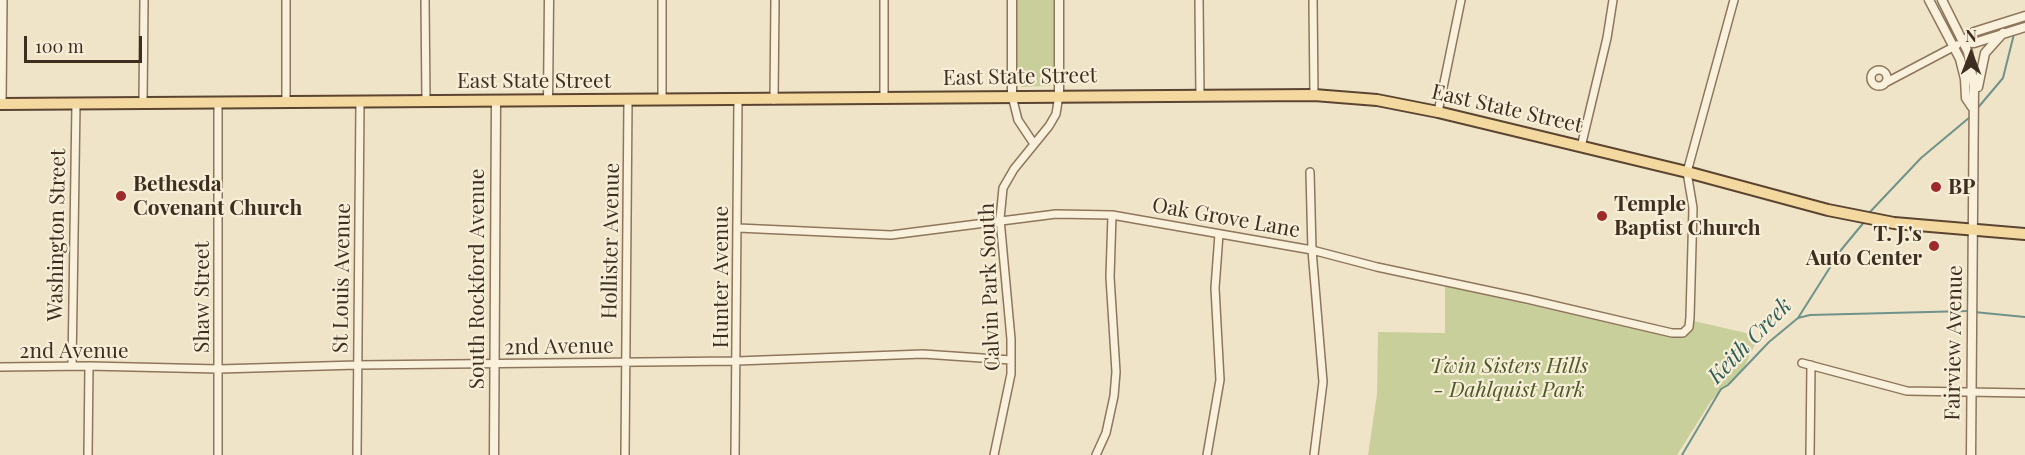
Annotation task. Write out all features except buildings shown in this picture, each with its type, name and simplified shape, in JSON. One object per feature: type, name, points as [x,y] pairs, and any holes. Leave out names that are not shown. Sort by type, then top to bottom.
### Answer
[{"type":"main road","name":"East State Street","points":[[1,104],[1314,95],[1377,100],[1438,112],[1687,172],[1828,210],[1894,223],[2025,234]]},
{"type":"street","points":[[1,104],[3,0]]},
{"type":"street","points":[[143,103],[144,0]]},
{"type":"street","points":[[286,0],[286,102]]},
{"type":"street","points":[[425,0],[426,101]]},
{"type":"street","points":[[548,101],[549,0]]},
{"type":"street","points":[[662,0],[662,99]]},
{"type":"street","points":[[774,100],[775,0]]},
{"type":"street","points":[[884,0],[884,99]]},
{"type":"street","points":[[1012,0],[1012,96],[1018,120],[1034,144]]},
{"type":"street","points":[[1059,0],[1059,95]]},
{"type":"street","points":[[1199,0],[1200,96]]},
{"type":"street","points":[[1313,0],[1314,95]]},
{"type":"street","points":[[1438,112],[1461,0]]},
{"type":"street","points":[[1581,147],[1607,38],[1613,0]]},
{"type":"street","points":[[1687,172],[1734,0]]},
{"type":"street","points":[[1929,0],[1962,65],[1966,98],[1972,107]]},
{"type":"street","points":[[1942,0],[1963,42],[1973,70],[1972,107]]},
{"type":"street","points":[[1886,83],[1963,42],[1974,32],[2025,16]]},
{"type":"street","points":[[1963,42],[1974,43],[2025,27]]},
{"type":"street","points":[[1972,107],[1985,53],[2003,33]]},
{"type":"street","name":"Calvin Park South","points":[[993,455],[1006,408],[1011,360],[1000,219],[1003,188],[1056,114],[1059,95]]},
{"type":"street","name":"Hollister Avenue","points":[[626,455],[628,100]]},
{"type":"street","name":"Hunter Avenue","points":[[735,455],[738,100]]},
{"type":"street","name":"St Louis Avenue","points":[[357,455],[360,101]]},
{"type":"street","name":"South Rockford Avenue","points":[[494,455],[496,102]]},
{"type":"street","name":"Shaw Street","points":[[218,103],[218,455]]},
{"type":"street","name":"Washington Street","points":[[72,366],[76,104]]},
{"type":"street","name":"Fairview Avenue","points":[[1971,455],[1972,107]]},
{"type":"street","points":[[1311,172],[1312,250],[1323,382],[1314,455]]},
{"type":"street","name":"Oak Grove Lane","points":[[738,228],[891,236],[1000,219],[1056,214],[1112,215],[1312,250],[1377,267],[1672,333],[1683,333],[1689,327],[1690,317],[1693,208],[1687,172]]},
{"type":"street","points":[[1096,455],[1106,433],[1114,396],[1116,372],[1110,277],[1112,215]]},
{"type":"street","points":[[1207,455],[1221,380],[1215,288],[1219,234]]},
{"type":"street","name":"2nd Avenue","points":[[0,367],[89,366],[219,369],[357,365],[737,361],[923,354],[1011,360]]},
{"type":"street","points":[[1802,363],[1904,390],[2025,393]]},
{"type":"street","points":[[1810,455],[1811,365]]},
{"type":"street","points":[[88,455],[89,366]]},
{"type":"green space","points":[[1017,0],[1054,0],[1054,77],[1050,86],[1022,87],[1017,83]]},
{"type":"green space","name":"Twin Sisters Hills - Dahlquist Park","points":[[1445,286],[1675,338],[1686,337],[1694,321],[1746,333],[1756,342],[1744,368],[1711,401],[1677,455],[1368,455],[1377,394],[1378,332],[1445,333]]},
{"type":"waterway","name":"Keith Creek","points":[[1976,110],[2003,78],[2014,34]]},
{"type":"waterway","name":"Keith Creek","points":[[1869,213],[1921,158],[1970,117]]},
{"type":"waterway","name":"Keith Creek","points":[[1682,455],[1721,389],[1728,385],[1769,342],[1798,318],[1841,250],[1865,221]]},
{"type":"waterway","points":[[1798,318],[1810,315],[1968,311]]},
{"type":"waterway","points":[[1974,312],[2025,317]]},
{"type":"place","name":"BP","points":[[1936,187]]},
{"type":"place","name":"Bethesda Covenant Church","points":[[121,196]]},
{"type":"place","name":"Temple Baptist Church","points":[[1602,216]]},
{"type":"place","name":"T. J.'s Auto Center","points":[[1934,246]]}]
